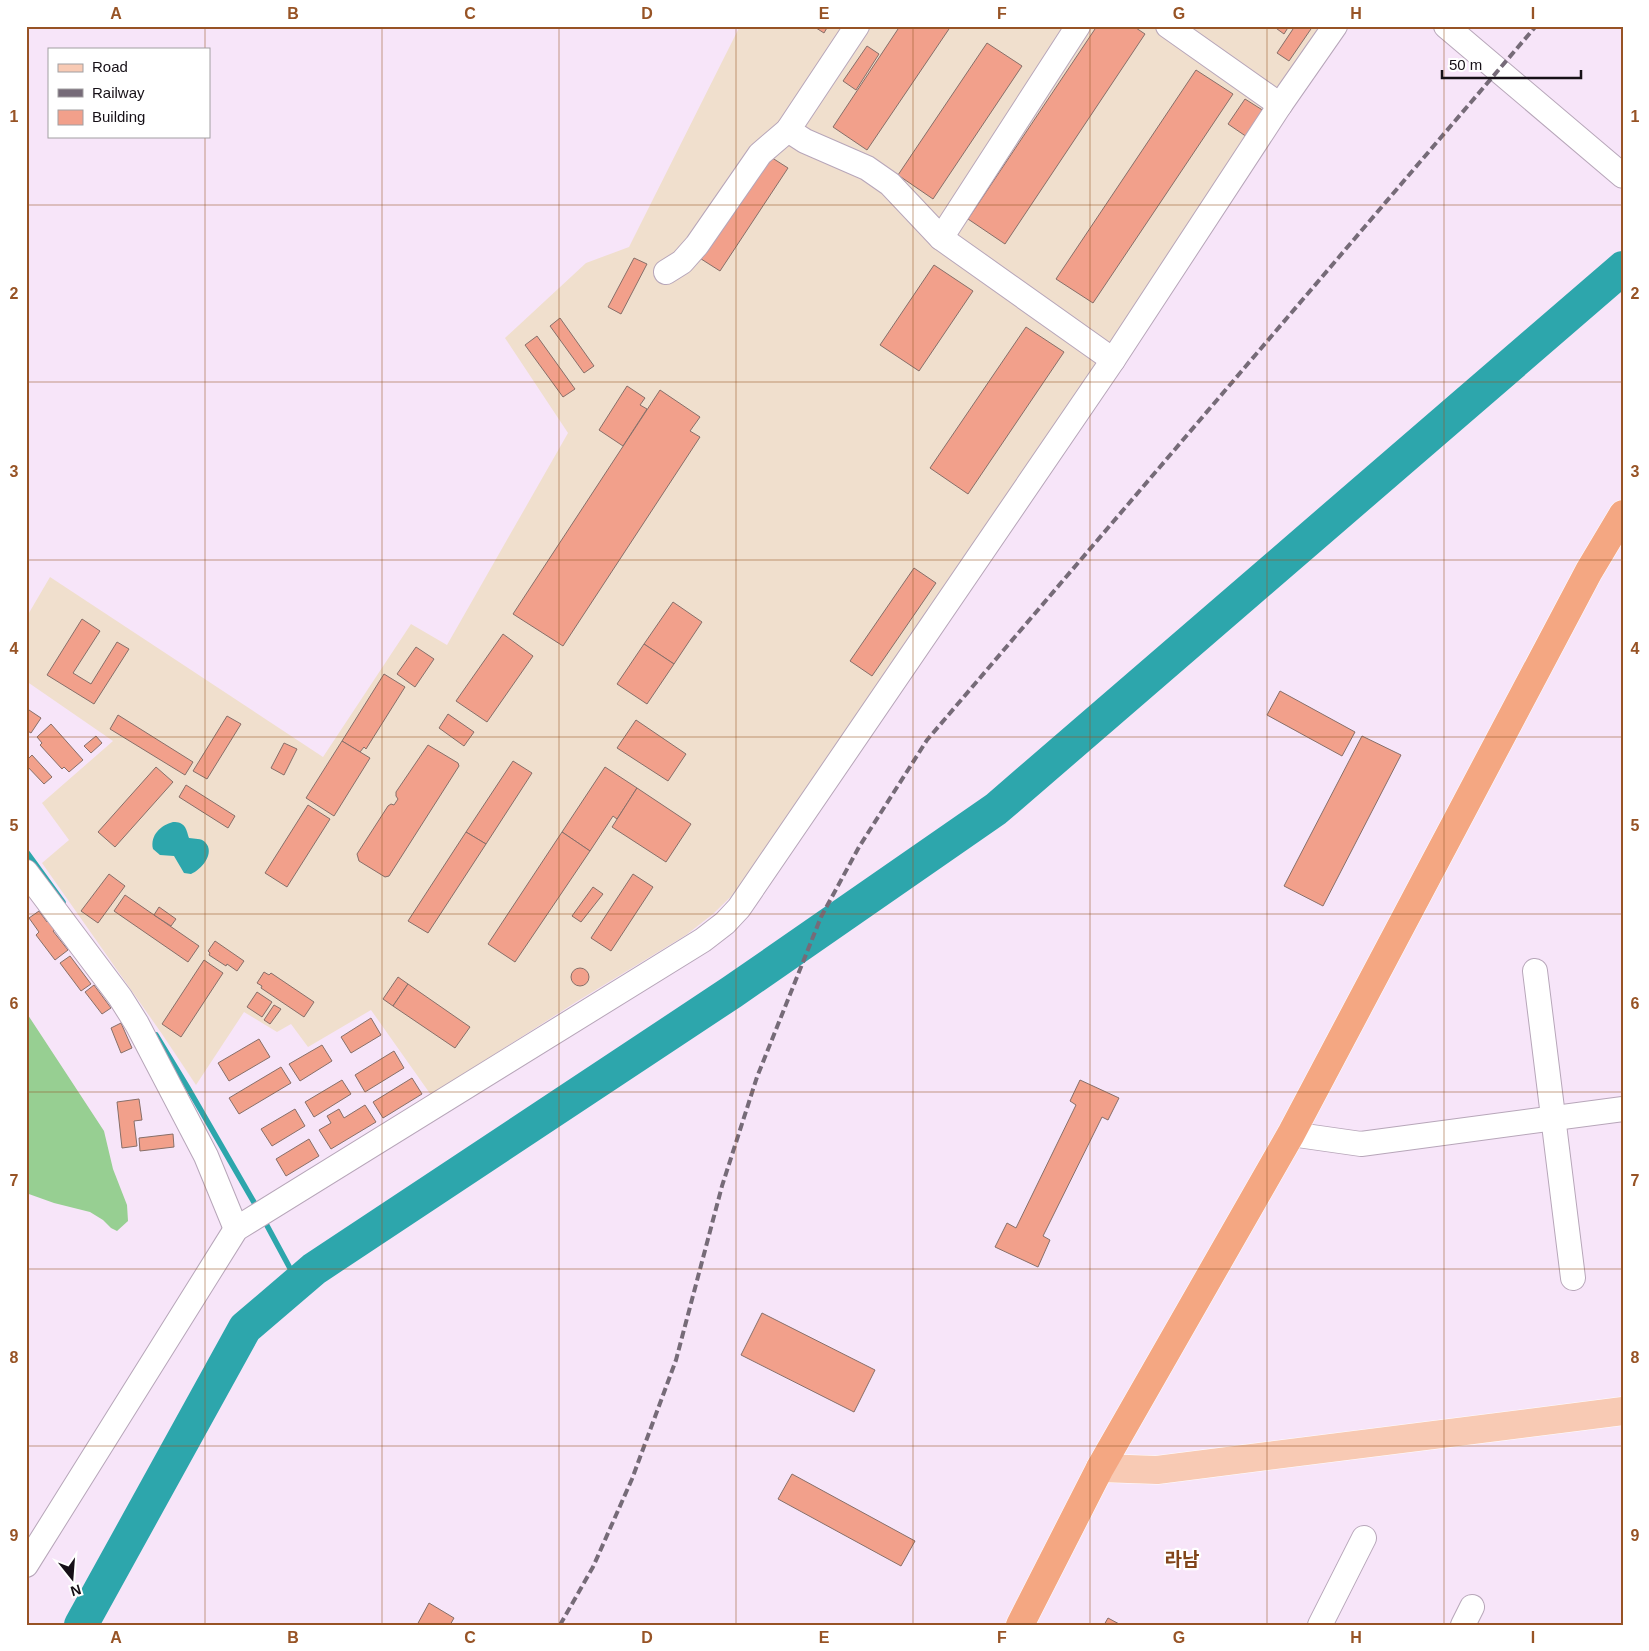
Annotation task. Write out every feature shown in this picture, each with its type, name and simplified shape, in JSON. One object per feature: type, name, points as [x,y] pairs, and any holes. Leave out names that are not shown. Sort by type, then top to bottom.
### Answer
[{"type":"highway","points":[[1020,1625],[1100,1468],[1291,1134],[1589,571],[1623,514]]},
{"type":"main road","points":[[1100,1468],[1157,1470],[1623,1411]]},
{"type":"street","points":[[666,272],[682,262],[697,245],[760,154],[788,130],[857,26]]},
{"type":"street","points":[[941,238],[1078,26]]},
{"type":"street","points":[[1168,26],[1280,105]]},
{"type":"street","points":[[26,1565],[236,1229],[702,940],[725,923],[739,908],[1113,360],[1280,105],[1335,26]]},
{"type":"street","points":[[1446,26],[1623,176]]},
{"type":"street","points":[[788,130],[805,141],[867,168],[890,184],[941,238],[1113,360]]},
{"type":"street","points":[[26,872],[108,981],[137,1024],[206,1156],[236,1229]]},
{"type":"street","points":[[1535,972],[1572,1278]]},
{"type":"street","points":[[1291,1134],[1361,1144],[1623,1109]]},
{"type":"street","points":[[1320,1625],[1364,1538]]},
{"type":"shaded area","points":[[740,26],[1323,26],[1249,142],[746,882],[713,914],[686,935],[576,1002],[431,1095],[371,1010],[308,1047],[291,1024],[277,1032],[244,1012],[196,1085],[42,863],[69,840],[42,803],[113,741],[26,681],[26,618],[50,577],[323,757],[411,624],[447,645],[568,433],[505,338],[586,263],[629,247]]},
{"type":"green space","points":[[26,1012],[104,1131],[113,1169],[127,1205],[128,1221],[117,1231],[90,1212],[54,1203],[26,1193]]},
{"type":"water","points":[[173,822],[184,826],[189,838],[202,840],[208,846],[209,851],[206,861],[191,874],[184,873],[174,856],[160,855],[153,849],[153,839],[157,831]]},
{"type":"building","points":[[813,26],[828,26],[824,33]]},
{"type":"building","points":[[900,26],[951,26],[867,150],[833,127]]},
{"type":"building","points":[[1097,26],[1133,26],[1145,34],[1005,244],[968,219]]},
{"type":"building","points":[[1273,26],[1289,26],[1284,34]]},
{"type":"building","points":[[1295,26],[1313,26],[1289,61],[1277,53]]},
{"type":"building","points":[[987,43],[1022,66],[933,199],[898,175]]},
{"type":"building","points":[[867,46],[879,54],[856,90],[843,81]]},
{"type":"building","points":[[1196,70],[1233,94],[1093,303],[1056,279]]},
{"type":"building","points":[[1245,99],[1264,111],[1247,137],[1228,124]]},
{"type":"building","points":[[766,154],[788,168],[720,271],[698,257]]},
{"type":"building","points":[[634,258],[647,264],[621,314],[608,307]]},
{"type":"building","points":[[934,265],[973,291],[919,371],[880,345]]},
{"type":"building","points":[[560,318],[594,366],[584,373],[550,326]]},
{"type":"building","points":[[1026,327],[1064,352],[968,494],[930,468]]},
{"type":"building","points":[[537,336],[575,389],[563,397],[525,345]]},
{"type":"building","points":[[627,386],[645,398],[640,405],[647,409],[623,446],[599,430]]},
{"type":"building","points":[[660,390],[700,417],[690,431],[700,437],[563,646],[513,614]]},
{"type":"building","points":[[914,568],[936,583],[872,676],[850,661]]},
{"type":"building","points":[[673,602],[702,622],[674,664],[644,644]]},
{"type":"building","points":[[82,619],[100,631],[73,673],[91,684],[117,642],[129,649],[94,704],[47,675]]},
{"type":"building","points":[[503,634],[533,656],[487,722],[456,701]]},
{"type":"building","points":[[644,644],[674,664],[647,704],[617,684]]},
{"type":"building","points":[[416,647],[434,659],[415,687],[397,674]]},
{"type":"building","points":[[384,674],[405,687],[366,749],[364,747],[360,752],[342,741]]},
{"type":"building","points":[[1280,691],[1355,732],[1342,756],[1267,715]]},
{"type":"building","points":[[26,708],[41,718],[31,733],[26,730]]},
{"type":"building","points":[[448,714],[474,732],[464,746],[439,728]]},
{"type":"building","points":[[118,715],[193,762],[185,775],[110,729]]},
{"type":"building","points":[[227,716],[241,724],[207,779],[193,771]]},
{"type":"building","points":[[636,720],[686,754],[668,781],[617,748]]},
{"type":"building","points":[[51,724],[83,760],[69,772],[64,767],[62,769],[40,745],[42,743],[37,737]]},
{"type":"building","points":[[96,736],[102,743],[91,753],[84,746]]},
{"type":"building","points":[[1362,736],[1401,755],[1323,906],[1284,886]]},
{"type":"building","points":[[342,741],[370,758],[334,816],[306,798]]},
{"type":"building","points":[[284,743],[297,749],[284,775],[271,768]]},
{"type":"building","points":[[428,745],[458,763],[459,766],[389,876],[385,877],[359,861],[357,854],[388,806],[394,805],[398,799],[396,792]]},
{"type":"building","points":[[32,755],[52,777],[44,784],[26,765],[26,761]]},
{"type":"building","points":[[513,761],[532,773],[486,844],[466,832]]},
{"type":"building","points":[[156,767],[173,782],[115,847],[98,832]]},
{"type":"building","points":[[605,767],[637,788],[617,819],[613,816],[590,851],[562,832]]},
{"type":"building","points":[[186,785],[235,816],[228,828],[179,797]]},
{"type":"building","points":[[637,788],[691,824],[666,862],[612,827]]},
{"type":"building","points":[[308,805],[330,819],[287,887],[265,873]]},
{"type":"building","points":[[466,832],[486,844],[428,933],[408,921]]},
{"type":"building","points":[[562,832],[590,851],[515,962],[488,944]]},
{"type":"building","points":[[109,874],[125,886],[98,923],[81,911]]},
{"type":"building","points":[[633,874],[653,887],[611,951],[591,938]]},
{"type":"building","points":[[593,887],[603,894],[581,922],[572,916]]},
{"type":"building","points":[[125,895],[199,946],[188,962],[114,911]]},
{"type":"building","points":[[159,907],[176,919],[171,926],[154,915]]},
{"type":"building","points":[[39,911],[47,922],[51,918],[58,928],[53,931],[68,950],[55,960],[36,935],[39,932],[29,918]]},
{"type":"building","points":[[215,941],[244,961],[237,971],[209,955],[208,951]]},
{"type":"building","points":[[70,956],[91,984],[81,991],[60,963]]},
{"type":"building","points":[[204,960],[223,973],[181,1037],[162,1024]]},
{"type":"building","points":[[576,968],[584,968],[589,973],[587,984],[576,986],[571,981],[571,973]]},
{"type":"building","points":[[264,972],[269,975],[271,973],[314,1002],[304,1017],[261,988],[262,986],[257,983]]},
{"type":"building","points":[[398,977],[408,984],[393,1006],[383,999]]},
{"type":"building","points":[[408,984],[470,1027],[455,1048],[393,1006]]},
{"type":"building","points":[[94,985],[111,1008],[102,1014],[85,992]]},
{"type":"building","points":[[257,992],[272,1002],[262,1017],[247,1007]]},
{"type":"building","points":[[274,1005],[281,1009],[270,1024],[264,1020]]},
{"type":"building","points":[[371,1018],[381,1035],[351,1053],[341,1037]]},
{"type":"building","points":[[121,1023],[132,1048],[121,1053],[111,1028]]},
{"type":"building","points":[[259,1039],[270,1057],[229,1081],[218,1063]]},
{"type":"building","points":[[322,1045],[332,1061],[300,1081],[289,1064]]},
{"type":"building","points":[[394,1051],[404,1068],[365,1092],[355,1075]]},
{"type":"building","points":[[281,1067],[291,1083],[239,1114],[229,1098]]},
{"type":"building","points":[[412,1078],[422,1094],[383,1118],[373,1102]]},
{"type":"building","points":[[342,1080],[351,1094],[314,1117],[305,1102]]},
{"type":"building","points":[[1080,1080],[1119,1098],[1108,1120],[1102,1117],[1043,1236],[1050,1240],[1038,1267],[995,1247],[1007,1223],[1016,1228],[1076,1105],[1070,1101]]},
{"type":"building","points":[[139,1099],[142,1120],[134,1121],[137,1146],[122,1148],[117,1102]]},
{"type":"building","points":[[365,1105],[376,1122],[331,1149],[319,1130],[331,1123],[327,1116],[339,1109],[344,1118]]},
{"type":"building","points":[[295,1109],[305,1126],[272,1146],[261,1129]]},
{"type":"building","points":[[173,1134],[174,1147],[140,1151],[139,1138]]},
{"type":"building","points":[[309,1139],[319,1156],[286,1176],[276,1159]]},
{"type":"building","points":[[762,1313],[875,1370],[854,1412],[741,1355]]},
{"type":"building","points":[[792,1474],[915,1541],[901,1566],[778,1499]]},
{"type":"building","points":[[429,1603],[454,1618],[450,1625],[417,1625]]},
{"type":"building","points":[[1108,1618],[1121,1625],[1104,1625]]},
{"type":"waterway","points":[[81,1625],[245,1328],[314,1269],[732,992],[996,809],[1623,268]]},
{"type":"waterway","points":[[26,851],[63,902]]},
{"type":"waterway","points":[[156,1035],[255,1204]]},
{"type":"waterway","points":[[264,1220],[298,1283]]},
{"type":"railway","points":[[560,1625],[593,1567],[632,1479],[676,1360],[722,1186],[757,1077],[821,917],[859,847],[927,740],[1536,26]]},
{"type":"district","name":"라남","points":[[1182,1559]]}]
